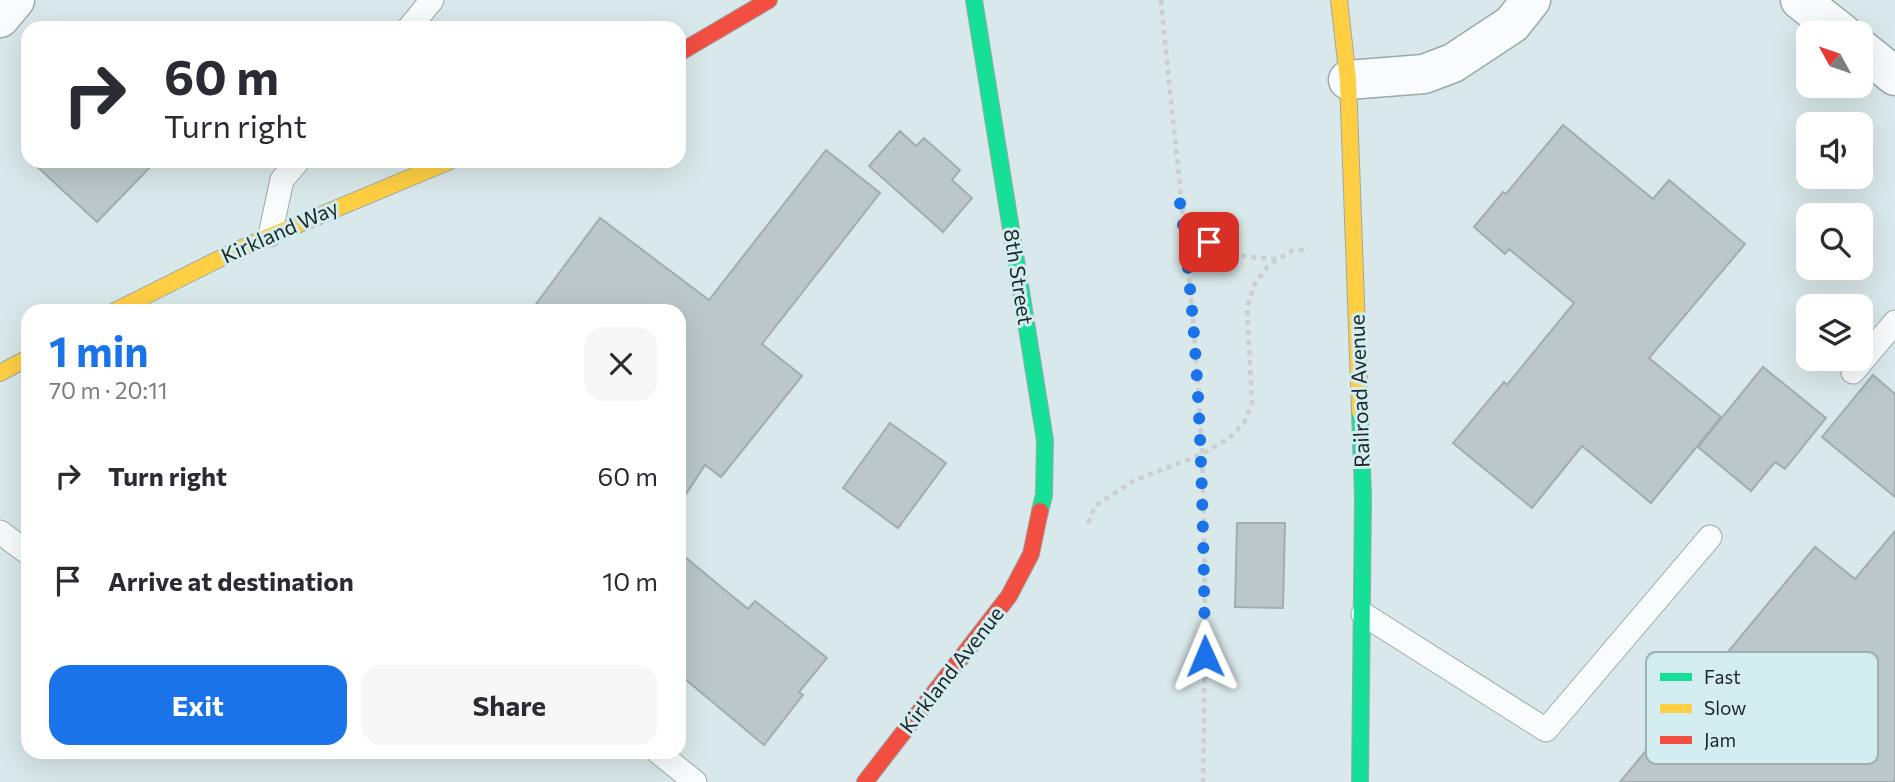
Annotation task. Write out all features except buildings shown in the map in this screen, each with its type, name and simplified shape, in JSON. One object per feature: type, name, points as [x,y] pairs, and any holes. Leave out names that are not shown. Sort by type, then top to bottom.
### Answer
[{"type":"street","points":[[0,18],[15,0]]},
{"type":"street","points":[[686,49],[769,0]]},
{"type":"street","name":"8th Street","points":[[974,0],[1045,440],[1044,495],[1031,554]]},
{"type":"street","name":"Railroad Avenue","points":[[1339,0],[1348,80],[1363,496],[1360,782]]},
{"type":"street","points":[[1348,80],[1424,74],[1453,63],[1512,24],[1531,0]]},
{"type":"street","points":[[1800,0],[1827,21]]},
{"type":"street","points":[[1873,58],[1895,76]]},
{"type":"street","name":"Kirkland Way","points":[[127,304],[270,235],[433,168]]},
{"type":"street","points":[[0,373],[21,362]]},
{"type":"street","name":"Kirkland Avenue","points":[[865,782],[1009,596],[1031,554]]},
{"type":"lane","points":[[415,21],[432,0]]},
{"type":"lane","points":[[270,235],[282,180],[292,168]]},
{"type":"lane","points":[[1853,372],[1895,322]]},
{"type":"lane","points":[[0,531],[21,548]]},
{"type":"lane","points":[[1363,614],[1546,730],[1710,537]]},
{"type":"lane","points":[[667,759],[695,782]]},
{"type":"path","points":[[1161,0],[1188,261],[1202,454],[1205,656],[1203,782]]},
{"type":"path","points":[[1180,203],[1209,242],[1233,254],[1279,259]]},
{"type":"path","points":[[1085,530],[1095,506],[1133,481],[1202,454],[1229,438],[1244,424],[1252,403],[1247,309],[1254,285],[1268,265],[1291,251],[1318,248]]},
{"type":"traffic: fast","points":[[974,0],[1045,440],[1044,495],[1040,511]]},
{"type":"traffic: fast","points":[[1360,412],[1363,496],[1360,782]]},
{"type":"traffic: slow","points":[[1339,0],[1348,80],[1360,412]]},
{"type":"traffic: slow","points":[[129,304],[237,250],[433,168]]},
{"type":"traffic: slow","points":[[0,373],[21,362]]},
{"type":"traffic: jam","points":[[686,49],[769,0]]},
{"type":"traffic: jam","points":[[865,782],[1009,596],[1031,554],[1040,511]]},
{"type":"route","points":[[1205,656],[1202,454],[1188,261],[1180,203],[1209,242]]}]
